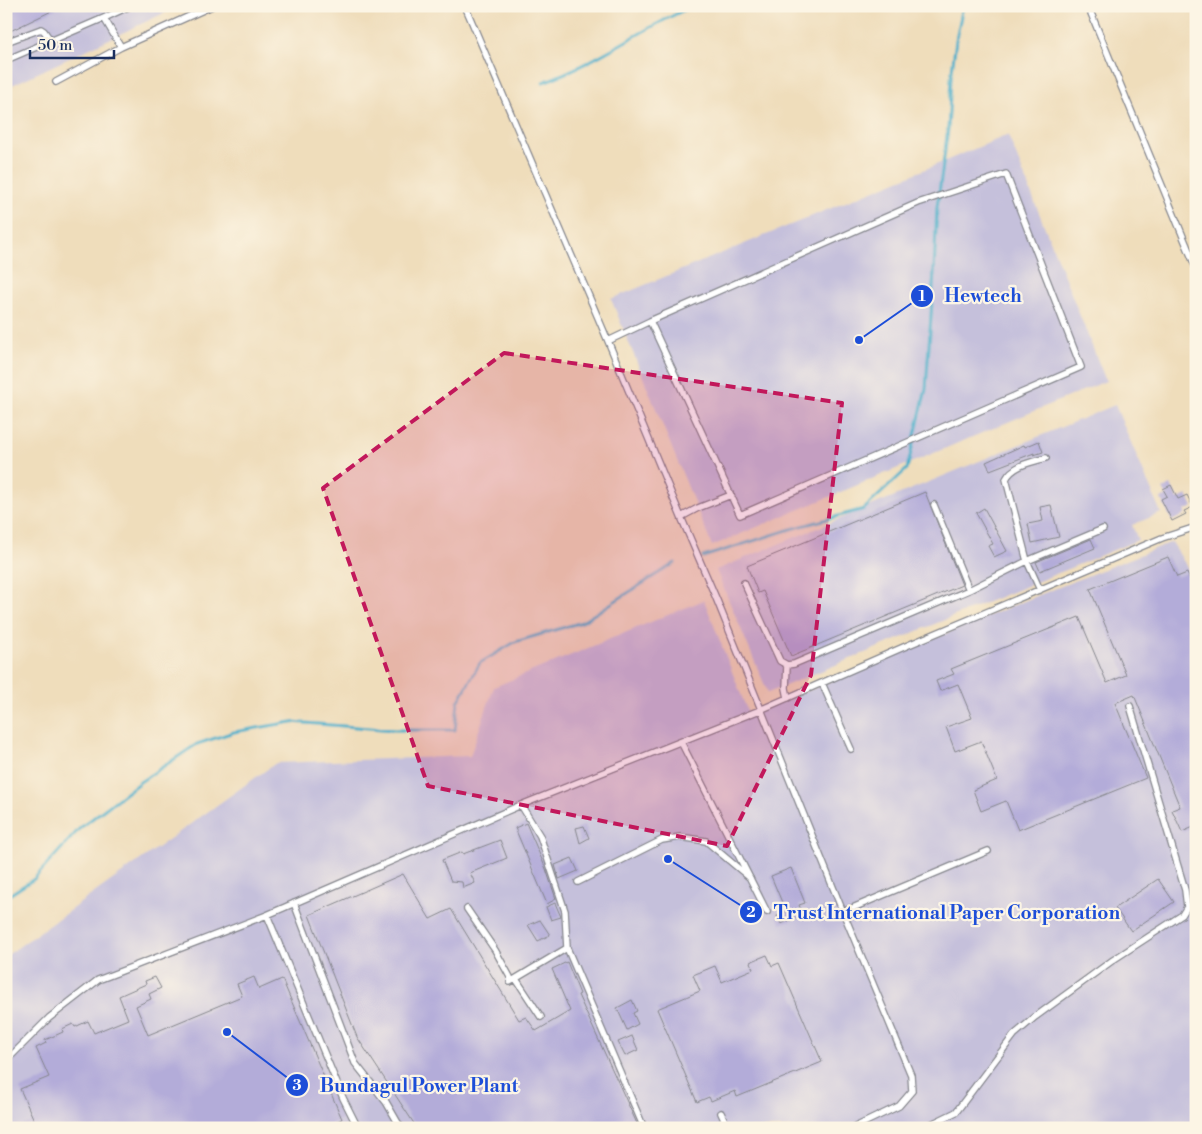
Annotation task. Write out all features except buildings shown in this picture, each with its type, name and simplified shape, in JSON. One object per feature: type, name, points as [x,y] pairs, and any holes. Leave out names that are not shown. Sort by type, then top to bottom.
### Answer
[{"type":"lane","points":[[6,60],[130,6]]},
{"type":"lane","points":[[56,82],[121,47],[212,6]]},
{"type":"lane","points":[[465,6],[716,598],[760,710],[911,1075],[912,1092],[899,1106],[853,1128]]},
{"type":"lane","points":[[1088,6],[1196,268]]},
{"type":"lane","points":[[104,18],[121,47]]},
{"type":"lane","points":[[6,42],[41,29],[51,41]]},
{"type":"lane","points":[[608,341],[650,321],[918,203],[1006,174],[1081,367],[740,515],[650,321]]},
{"type":"lane","points":[[1040,590],[1027,561],[1006,479],[1015,468],[1046,458]]},
{"type":"lane","points":[[681,517],[731,495]]},
{"type":"lane","points":[[934,506],[969,590]]},
{"type":"lane","points":[[6,1061],[49,1018],[98,980],[267,915],[521,805],[760,710],[1162,538],[1196,527]]},
{"type":"lane","points":[[744,583],[780,661],[787,665],[969,590],[1027,561],[1102,529]]},
{"type":"lane","points":[[787,665],[786,688],[788,698]]},
{"type":"lane","points":[[822,682],[852,749]]},
{"type":"lane","points":[[923,1128],[956,1112],[1014,1035],[1035,1017],[1112,960],[1182,915],[1187,907],[1185,890],[1130,706]]},
{"type":"lane","points":[[681,742],[767,912]]},
{"type":"lane","points":[[521,805],[540,836],[565,911],[567,948],[644,1128]]},
{"type":"lane","points":[[578,882],[662,840],[680,837],[706,841],[750,878]]},
{"type":"lane","points":[[843,912],[988,851]]},
{"type":"lane","points":[[294,903],[355,1063],[386,1102],[401,1128]]},
{"type":"lane","points":[[467,909],[495,950],[510,978],[510,982],[567,948]]},
{"type":"lane","points":[[267,915],[343,1098],[356,1124],[356,1128]]},
{"type":"lane","points":[[516,979],[541,1017]]},
{"type":"lane","points":[[721,1113],[728,1128]]},
{"type":"highlighted area","points":[[504,353],[842,403],[811,675],[727,846],[428,786],[323,488]]},
{"type":"shaded area","points":[[6,6],[179,6],[6,88]]},
{"type":"shaded area","points":[[1008,135],[1106,381],[712,546],[611,299]]},
{"type":"shaded area","points":[[1115,405],[1161,513],[1132,525],[1138,540],[768,693],[716,570]]},
{"type":"shaded area","points":[[1172,542],[1196,582],[1196,1128],[6,1128],[6,956],[276,763],[470,756],[494,687],[704,600],[749,715]]},
{"type":"waterway","points":[[543,82],[600,56],[693,6]]},
{"type":"waterway","points":[[703,557],[791,529],[864,509],[907,469],[926,389],[937,207],[948,129],[951,78],[963,6]]},
{"type":"waterway","points":[[6,897],[34,879],[80,828],[140,782],[197,744],[234,732],[292,722],[395,730],[455,730],[458,702],[480,663],[515,642],[582,622],[675,563]]},
{"type":"place","name":"Hewtech","points":[[859,340]]},
{"type":"place","name":"Trust International Paper Corporation","points":[[668,859]]},
{"type":"place","name":"Bundagul Power Plant","points":[[227,1032]]}]
